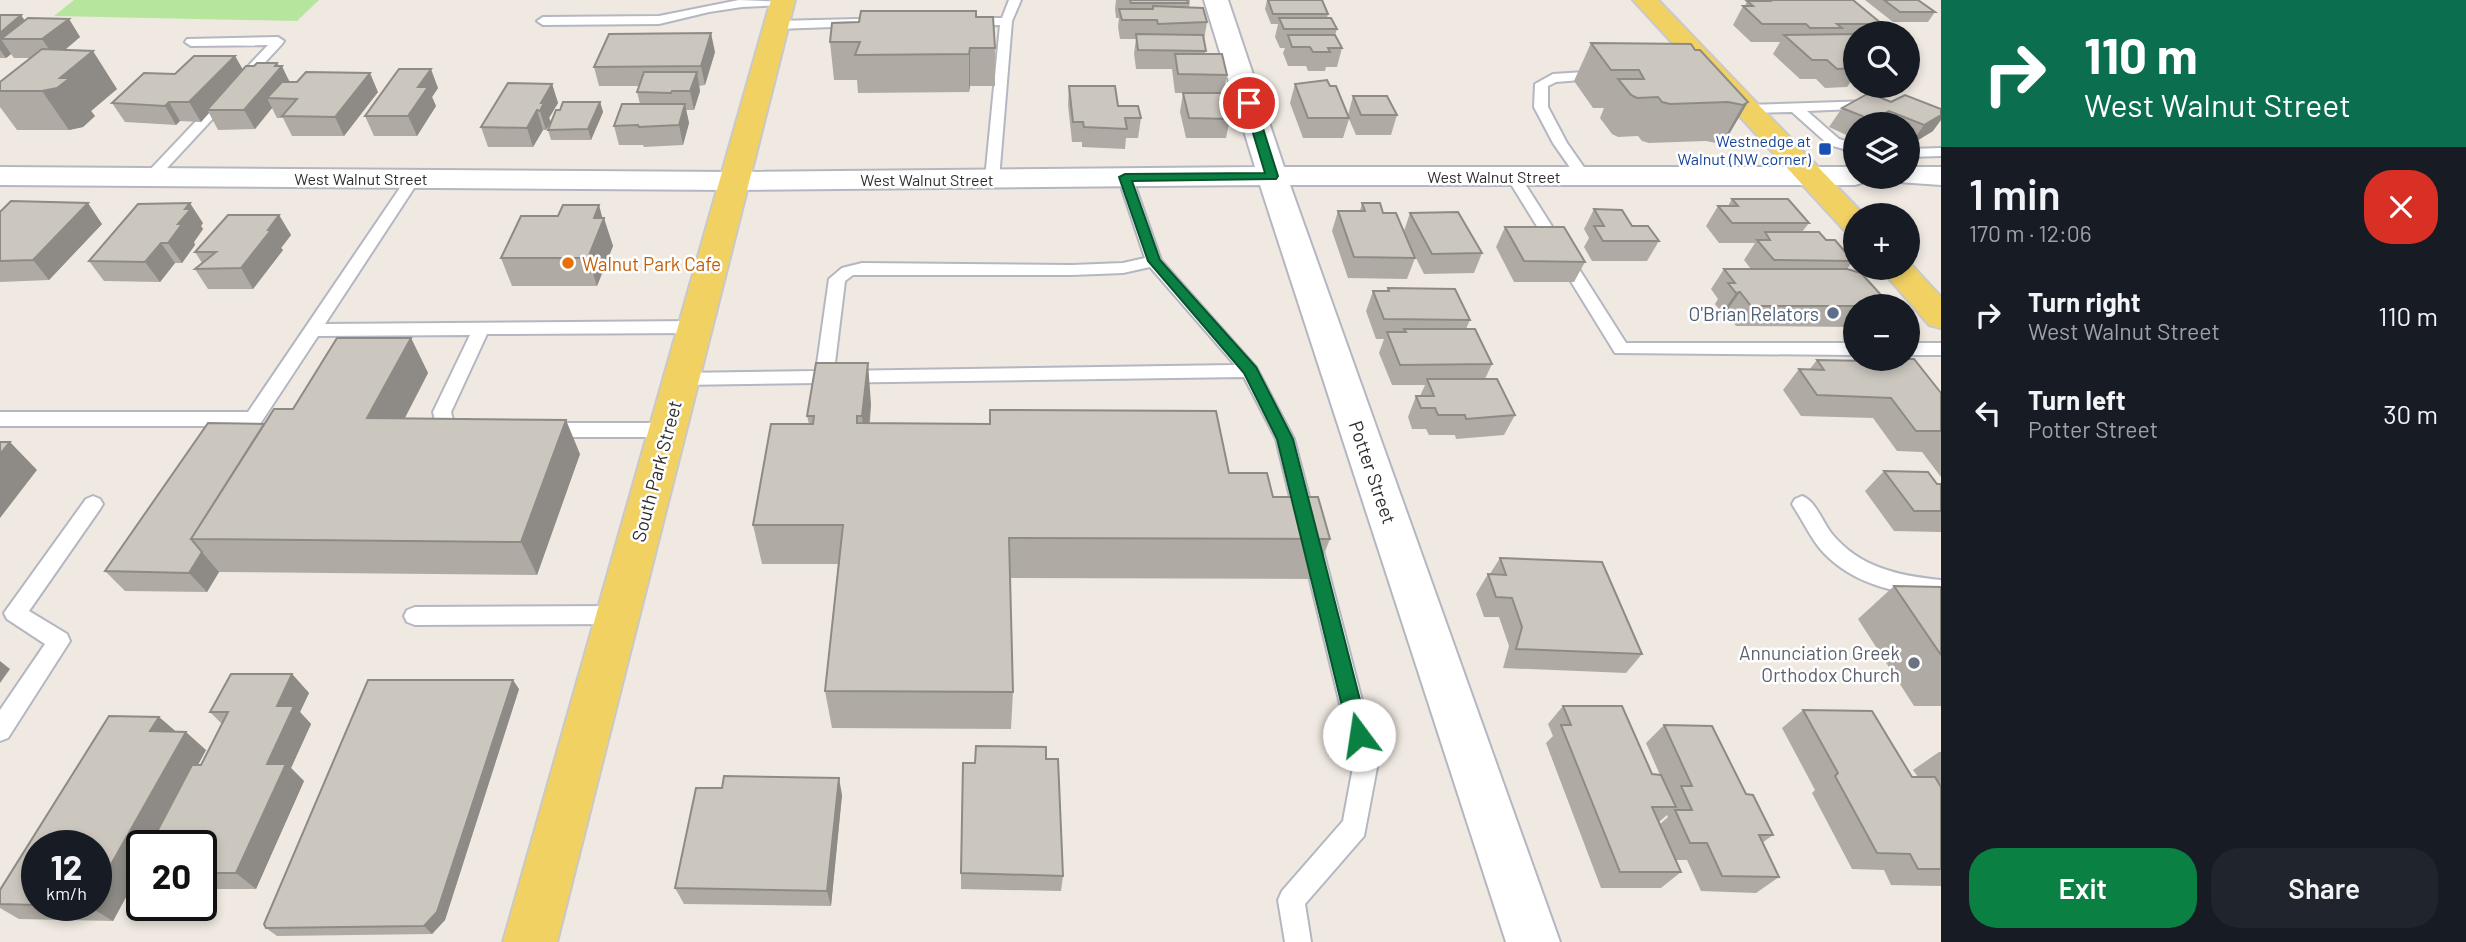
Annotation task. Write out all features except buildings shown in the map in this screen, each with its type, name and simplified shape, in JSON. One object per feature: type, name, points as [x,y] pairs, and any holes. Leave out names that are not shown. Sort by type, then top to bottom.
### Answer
[{"type":"main road","points":[[1645,0],[1705,76],[1747,109],[1843,211]]},
{"type":"main road","name":"South Park Street","points":[[530,942],[780,9]]},
{"type":"main road","points":[[1907,280],[1941,317]]},
{"type":"street","name":"Potter Street","points":[[1216,0],[1272,176],[1533,942]]},
{"type":"street","name":"West Walnut Street","points":[[13,176],[733,181],[1272,176],[1843,176]]},
{"type":"street","points":[[0,201],[13,176]]},
{"type":"lane","points":[[992,178],[1006,21],[1015,0]]},
{"type":"lane","points":[[543,20],[659,20],[720,6],[780,9],[874,23]]},
{"type":"lane","points":[[953,22],[1006,21]]},
{"type":"lane","points":[[151,177],[278,41],[191,42]]},
{"type":"lane","points":[[1583,176],[1560,143],[1541,107],[1541,84],[1553,78],[1619,75]]},
{"type":"lane","points":[[1747,109],[1886,105]]},
{"type":"lane","points":[[1795,107],[1834,142],[1843,145]]},
{"type":"lane","points":[[1513,176],[1621,349],[1843,349]]},
{"type":"lane","points":[[1125,177],[1154,261],[1251,371],[1285,439],[1366,762],[1355,827],[1292,900],[1298,942]]},
{"type":"lane","points":[[0,419],[253,419],[413,178]]},
{"type":"lane","points":[[824,377],[837,279],[848,271],[862,268],[1072,270],[1123,268],[1154,261]]},
{"type":"lane","points":[[313,330],[694,327]]},
{"type":"lane","points":[[481,329],[442,412],[443,423],[454,430],[481,430]]},
{"type":"lane","points":[[1920,349],[1941,349]]},
{"type":"lane","points":[[680,379],[1251,371]]},
{"type":"lane","points":[[522,430],[666,430]]},
{"type":"lane","points":[[1802,503],[1826,542],[1856,569],[1913,587],[1941,589]]},
{"type":"lane","points":[[0,730],[59,641],[15,613],[93,504]]},
{"type":"lane","points":[[415,616],[618,615]]},
{"type":"green space","points":[[74,0],[319,0],[297,21],[54,16]]},
{"type":"place","name":"Westnedge at Walnut (NW corner)","points":[[1825,149]]},
{"type":"place","name":"Walnut Park Cafe","points":[[568,263]]},
{"type":"place","name":"O'Brian Relators","points":[[1833,313]]},
{"type":"place","name":"Annunciation Greek Orthodox Church","points":[[1914,663]]},
{"type":"route","points":[[1249,103],[1272,176],[1125,177],[1154,261],[1251,371],[1285,439],[1359,735]]}]
